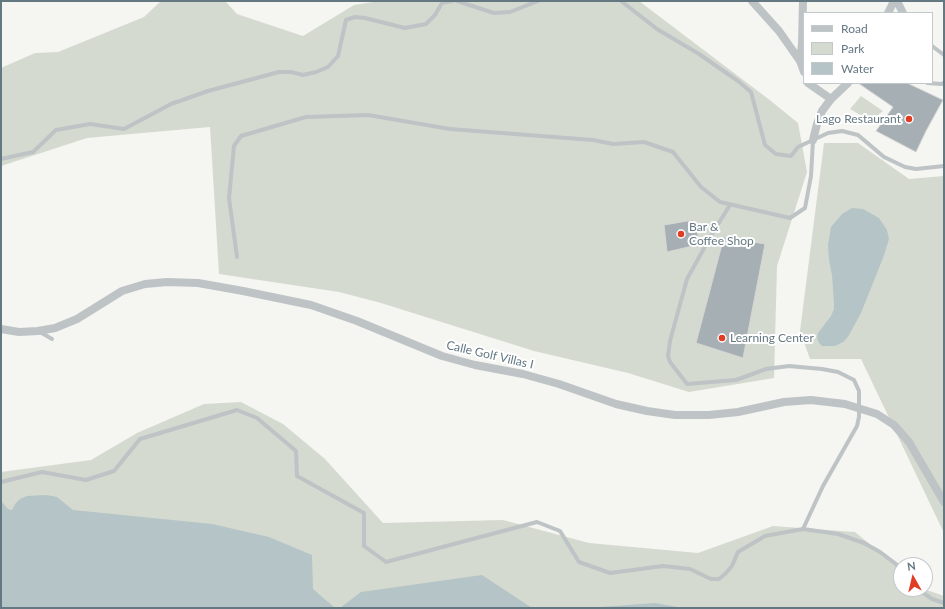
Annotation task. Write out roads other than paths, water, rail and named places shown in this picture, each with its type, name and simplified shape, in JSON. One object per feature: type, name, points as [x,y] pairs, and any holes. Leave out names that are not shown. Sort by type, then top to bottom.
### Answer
[{"type":"street","points":[[752,1],[779,31],[800,61],[803,69]]},
{"type":"street","points":[[800,61],[803,1]]},
{"type":"street","points":[[888,12],[894,1]]},
{"type":"street","points":[[897,1],[902,12]]},
{"type":"street","points":[[809,84],[831,99]]},
{"type":"street","points":[[813,140],[822,111],[831,99],[847,84]]},
{"type":"street","name":"Calle Golf Villas I","points":[[1,328],[19,332],[55,328],[77,319],[122,291],[145,284],[198,282],[311,305],[357,321],[442,356],[475,365],[523,374],[559,384],[616,404],[647,411],[675,415],[709,415],[738,412],[784,402],[811,400],[845,404],[859,408],[877,414],[894,425],[909,442],[944,502]]},
{"type":"lane","points":[[1,159],[33,152],[56,130],[90,124],[124,129],[171,104],[208,91],[278,72],[291,72],[303,75],[316,72],[328,67],[338,56],[346,20],[355,17],[365,18],[405,28],[426,24],[435,15],[442,3],[452,1]]},
{"type":"lane","points":[[457,1],[494,13],[510,12],[538,1]]},
{"type":"lane","points":[[622,1],[657,29],[699,54],[738,81],[751,92],[765,145],[776,154],[790,156],[798,147],[828,133],[842,131],[858,135],[884,157],[905,167],[916,169],[944,166]]},
{"type":"lane","points":[[933,47],[944,54]]},
{"type":"lane","points":[[933,83],[941,84],[944,82]]},
{"type":"lane","points":[[237,257],[229,198],[234,146],[241,136],[306,118],[368,115],[450,129],[593,140],[613,144],[644,142],[673,152],[687,167],[702,187],[720,202],[790,218],[805,208],[811,176],[813,140]]},
{"type":"lane","points":[[730,204],[688,279],[670,341],[668,356],[670,362],[687,384],[736,380],[766,369],[789,366],[838,372],[854,380],[859,391],[859,417],[857,426],[823,486],[802,529]]},
{"type":"lane","points":[[38,331],[52,339]]},
{"type":"lane","points":[[1,482],[42,472],[86,480],[114,470],[140,439],[237,410],[257,418],[296,451],[297,476],[364,512],[364,546],[386,562],[537,522],[560,531],[579,562],[610,573],[663,566],[690,569],[711,579],[719,579],[726,574],[732,566],[738,552],[765,536],[802,529],[838,534],[864,543],[893,562]]},
{"type":"lane","points":[[929,597],[944,603]]},
{"type":"water","points":[[852,208],[863,209],[879,218],[887,230],[889,239],[861,313],[848,337],[843,342],[835,346],[822,346],[817,338],[818,333],[831,316],[834,309],[828,245],[831,227],[842,214]]},
{"type":"water","points":[[46,495],[57,497],[73,510],[212,524],[269,537],[312,555],[313,589],[335,608],[1,608],[1,501],[8,509],[12,510],[20,499],[27,496]]},
{"type":"water","points":[[482,575],[532,608],[340,608],[361,592]]},
{"type":"water","points":[[655,603],[683,608],[587,608]]},
{"type":"place","name":"Lago Restaurant","points":[[909,119]]},
{"type":"place","name":"Bar & Coffee Shop","points":[[681,234]]},
{"type":"place","name":"Learning Center","points":[[722,338]]}]
